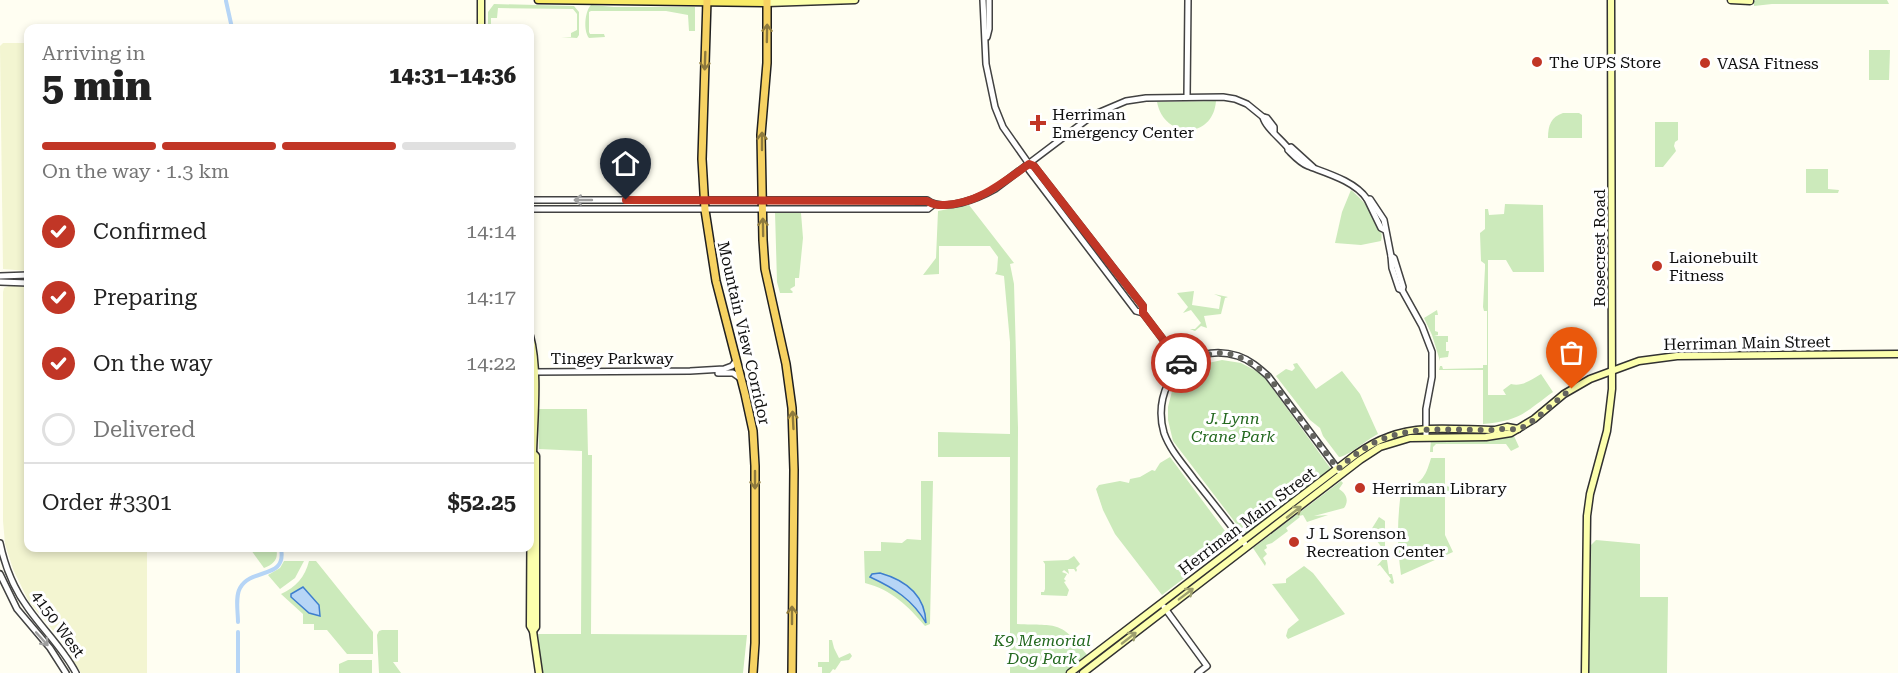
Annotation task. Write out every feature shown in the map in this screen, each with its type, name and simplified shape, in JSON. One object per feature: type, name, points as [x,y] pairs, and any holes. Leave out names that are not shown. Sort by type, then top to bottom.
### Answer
[{"type":"highway","name":"Mountain View Corridor","points":[[707,2],[702,124],[704,201],[716,281],[753,431],[756,466],[753,673]]},
{"type":"highway","name":"Mountain View Corridor","points":[[767,2],[767,63],[761,135],[762,209],[765,269],[786,364],[792,408],[794,481],[792,673]]},
{"type":"main road","points":[[481,0],[481,24]]},
{"type":"main road","points":[[538,0],[707,2],[855,0]]},
{"type":"main road","name":"Rosecrest Road","points":[[1585,673],[1587,516],[1590,494],[1607,431],[1612,369],[1611,0]]},
{"type":"main road","points":[[1731,0],[1750,1]]},
{"type":"main road","points":[[534,354],[536,627],[533,631],[539,673]]},
{"type":"main road","name":"Herriman Main Street","points":[[1083,673],[1248,548],[1371,444],[1388,437],[1406,432],[1495,430],[1507,427],[1518,429],[1564,394],[1590,379],[1612,369],[1639,361],[1677,356],[1898,354]]},
{"type":"main road","name":"Herriman Main Street","points":[[1070,673],[1161,603],[1340,472]]},
{"type":"street","points":[[983,0],[988,76],[995,107],[1003,127],[1029,164],[1029,170],[1136,311],[1143,313],[1183,366]]},
{"type":"street","points":[[986,38],[989,29],[989,0]]},
{"type":"street","points":[[1187,97],[1188,0]]},
{"type":"street","points":[[534,209],[928,209],[934,205],[958,203],[981,197],[1029,164],[1072,130],[1108,107],[1146,98],[1236,99],[1267,118],[1274,127],[1274,131],[1288,147],[1291,147],[1313,166],[1352,186],[1370,199],[1380,213],[1386,227],[1391,256],[1394,258],[1402,290],[1422,326],[1432,352],[1432,376],[1425,433]]},
{"type":"street","points":[[534,200],[927,201],[934,205]]},
{"type":"street","points":[[889,201],[889,208]]},
{"type":"street","points":[[0,276],[24,275]]},
{"type":"street","points":[[0,282],[24,283]]},
{"type":"street","points":[[1248,548],[1175,454],[1165,435],[1161,413],[1163,396],[1169,382],[1183,366],[1194,358],[1222,353],[1239,356],[1255,365],[1268,376],[1340,472]]},
{"type":"street","name":"Tingey Parkway","points":[[534,372],[690,371],[724,369],[732,366],[736,361]]},
{"type":"street","name":"Tingey Parkway","points":[[690,371],[733,373],[741,379]]},
{"type":"street","name":"4150 West","points":[[0,543],[12,582],[24,603],[58,644],[76,673]]},
{"type":"street","name":"4150 West","points":[[0,574],[17,609],[50,648],[66,673]]},
{"type":"street","points":[[1161,603],[1208,666],[1198,673]]},
{"type":"green space","points":[[1756,0],[1887,0],[1889,4],[1754,6]]},
{"type":"green space","points":[[494,4],[574,6],[579,12],[579,35],[577,38],[561,37],[571,37],[571,33],[577,30],[577,14],[573,9],[498,8],[497,18],[491,18],[491,24],[488,24],[488,12]]},
{"type":"green space","points":[[591,5],[695,7],[695,31],[689,31],[688,15],[666,11],[591,11],[589,12],[590,34],[604,34],[605,37],[589,38],[586,21]]},
{"type":"green space","points":[[3,43],[24,43],[24,271],[3,269],[0,46]]},
{"type":"green space","points":[[1869,50],[1890,50],[1889,80],[1869,80]]},
{"type":"green space","points":[[1216,101],[1213,114],[1206,123],[1188,130],[1169,123],[1161,114],[1157,102]]},
{"type":"green space","points":[[1563,113],[1582,115],[1582,138],[1548,138],[1551,122]]},
{"type":"green space","points":[[1655,122],[1678,122],[1678,140],[1674,146],[1676,151],[1663,167],[1655,167]]},
{"type":"green space","points":[[1806,169],[1828,169],[1828,189],[1839,190],[1838,193],[1806,193]]},
{"type":"green space","points":[[1351,190],[1377,220],[1382,235],[1381,241],[1361,245],[1335,243],[1342,212]]},
{"type":"green space","points":[[1505,204],[1543,205],[1544,272],[1513,272],[1506,260],[1488,260],[1488,395],[1506,395],[1503,390],[1511,384],[1523,383],[1541,374],[1553,392],[1514,418],[1483,424],[1483,370],[1439,370],[1440,366],[1443,369],[1483,368],[1483,365],[1487,365],[1487,311],[1484,311],[1483,307],[1485,264],[1481,261],[1480,233],[1485,229],[1485,209],[1488,209],[1489,215],[1504,214]]},
{"type":"green space","name":"K9 Memorial Dog Park","points":[[969,205],[1014,263],[1010,264],[1014,284],[1018,428],[1017,624],[1058,627],[1071,636],[1088,656],[1066,673],[1010,673],[1010,457],[938,457],[938,432],[1010,434],[1010,342],[1004,276],[995,274],[998,257],[990,246],[939,246],[939,274],[923,275],[936,258],[938,211]]},
{"type":"green space","points":[[775,212],[801,213],[803,238],[799,278],[795,278],[795,286],[790,289],[792,293],[780,293],[777,282]]},
{"type":"green space","points":[[11,285],[24,285],[24,552],[147,552],[147,673],[81,673],[61,640],[29,602],[13,569],[5,544],[3,521],[4,288]]},
{"type":"green space","points":[[1194,291],[1192,305],[1219,309],[1221,297],[1214,294],[1228,297],[1225,298],[1221,314],[1204,316],[1207,328],[1201,326],[1195,331],[1190,329],[1195,329],[1201,323],[1191,310],[1183,313],[1188,307],[1177,293]]},
{"type":"green space","points":[[1437,310],[1435,331],[1438,335],[1434,336],[1448,336],[1446,351],[1449,351],[1448,357],[1440,358],[1440,361],[1424,318]]},
{"type":"green space","name":"J. Lynn Crane Park","points":[[1222,360],[1241,363],[1262,374],[1331,469],[1248,534],[1244,534],[1173,441],[1168,420],[1172,391],[1184,374],[1199,365]]},
{"type":"green space","points":[[1297,363],[1316,389],[1342,371],[1360,394],[1378,434],[1348,454],[1339,457],[1323,436],[1320,428],[1310,420],[1276,376],[1286,369],[1292,371],[1295,368],[1293,364]]},
{"type":"green space","points":[[538,409],[587,409],[588,455],[592,455],[591,634],[747,635],[743,673],[542,673],[538,634],[581,634],[582,451],[539,449]]},
{"type":"green space","points":[[1514,436],[1519,447],[1511,451],[1506,444],[1436,444],[1433,452],[1430,452],[1431,439],[1499,439]]},
{"type":"green space","points":[[1170,457],[1231,539],[1229,544],[1162,595],[1115,534],[1096,489],[1099,485],[1120,481],[1129,483],[1130,479],[1140,477],[1152,470],[1155,471],[1160,463]]},
{"type":"green space","points":[[1431,458],[1445,458],[1445,486],[1452,487],[1452,496],[1445,496],[1445,535],[1453,552],[1401,575],[1398,534],[1401,492],[1421,480]]},
{"type":"green space","points":[[921,481],[933,481],[930,624],[925,626],[899,600],[865,583],[864,551],[881,551],[881,542],[902,543],[907,539],[921,540]]},
{"type":"green space","points":[[1341,481],[1343,483],[1339,489],[1347,500],[1344,508],[1314,516],[1328,515],[1307,522],[1303,515],[1299,516],[1286,528],[1288,531],[1266,545],[1267,548],[1264,550],[1267,554],[1263,558],[1265,566],[1253,548]]},
{"type":"green space","points":[[1379,517],[1385,521],[1385,548],[1388,549],[1385,551],[1388,552],[1386,553],[1389,574],[1392,574],[1394,583],[1392,584],[1389,581],[1391,579],[1380,565],[1377,566],[1383,559],[1381,552],[1383,549],[1370,532],[1367,533]]},
{"type":"green space","points":[[1596,540],[1640,544],[1640,597],[1668,597],[1667,673],[1589,673],[1591,545]]},
{"type":"green space","points":[[252,552],[277,552],[275,561],[264,568]]},
{"type":"green space","points":[[1074,556],[1080,564],[1076,572],[1074,569],[1068,569],[1069,574],[1064,570],[1062,572],[1067,574],[1064,582],[1069,590],[1067,596],[1041,595],[1045,589],[1043,561],[1068,560]]},
{"type":"green space","points":[[284,561],[304,561],[295,578],[280,589],[268,575],[280,568]]},
{"type":"green space","points":[[309,561],[316,561],[373,632],[373,654],[347,654],[327,630],[314,630],[314,624],[303,624],[303,614],[281,594],[299,581]]},
{"type":"green space","points":[[1304,566],[1313,573],[1345,614],[1288,639],[1286,636],[1288,629],[1299,620],[1272,584],[1286,583],[1286,579]]},
{"type":"green space","points":[[382,630],[398,630],[398,662],[393,662],[401,673],[379,673],[377,635]]},
{"type":"green space","points":[[829,640],[832,640],[839,658],[850,653],[852,656],[849,660],[841,661],[830,673],[822,673],[822,667],[818,667],[818,662],[829,662]]},
{"type":"green space","points":[[348,660],[372,660],[372,673],[339,673],[339,664]]},
{"type":"water","points":[[880,573],[898,580],[912,590],[922,604],[926,623],[902,595],[870,577],[872,574]]},
{"type":"water","points":[[303,587],[319,605],[320,616],[309,613],[291,597],[291,594]]},
{"type":"waterway","points":[[226,1],[231,24]]},
{"type":"waterway","points":[[238,622],[237,600],[240,588],[252,577],[279,565],[281,552]]},
{"type":"waterway","points":[[238,632],[238,673]]},
{"type":"way so far","points":[[1181,363],[1183,366],[1194,358],[1222,353],[1239,356],[1255,365],[1268,376],[1338,469],[1371,444],[1406,432],[1495,430],[1507,427],[1518,429],[1572,389]]},
{"type":"place","name":"The UPS Store","points":[[1537,62]]},
{"type":"place","name":"VASA Fitness","points":[[1705,63]]},
{"type":"place","name":"Herriman Emergency Center","points":[[1038,123]]},
{"type":"place","name":"Laionebuilt Fitness","points":[[1657,266]]},
{"type":"place","name":"Herriman Library","points":[[1360,488]]},
{"type":"place","name":"J L Sorenson Recreation Center","points":[[1294,542]]},
{"type":"route","points":[[626,200],[831,199],[927,201],[933,205],[951,204],[981,197],[1029,164],[1034,166],[1143,306],[1143,313],[1181,363]]}]
